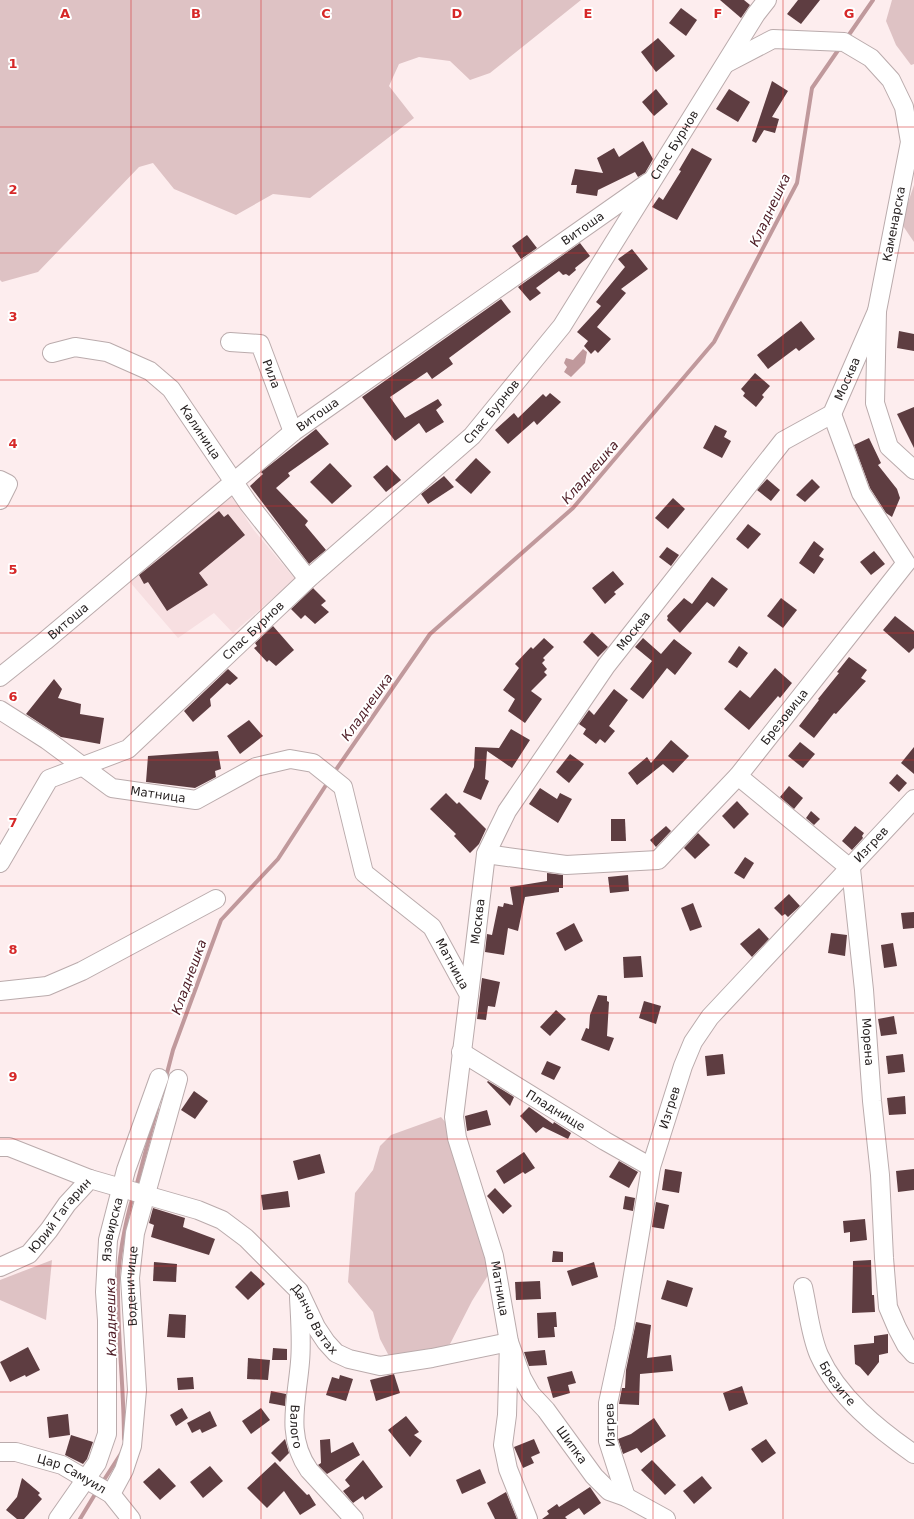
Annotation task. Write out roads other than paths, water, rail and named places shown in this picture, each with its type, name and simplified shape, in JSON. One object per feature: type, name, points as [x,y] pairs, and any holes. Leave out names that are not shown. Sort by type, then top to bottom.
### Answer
[{"type":"street","name":"Спас Бурнов","points":[[82,766],[128,749],[308,579],[472,436],[562,326],[727,63],[756,14],[767,0]]},
{"type":"street","name":"Каменарска","points":[[727,63],[773,39],[844,42],[871,58],[891,80],[904,107],[910,142],[877,311],[875,403],[890,447],[914,470]]},
{"type":"street","name":"Витоша","points":[[0,677],[45,641],[293,432],[655,178]]},
{"type":"street","name":"Москва","points":[[469,995],[486,854],[507,811],[611,660],[783,441],[832,414],[877,311]]},
{"type":"street","name":"Рила","points":[[230,342],[260,344],[293,432]]},
{"type":"street","name":"Калиница","points":[[52,353],[75,347],[108,352],[150,371],[171,389],[266,528],[308,579]]},
{"type":"street","name":"Брезовица","points":[[486,854],[566,865],[658,860],[738,776],[906,563],[861,493],[832,414]]},
{"type":"street","points":[[0,480],[8,484],[0,500]]},
{"type":"street","name":"Матница","points":[[0,710],[47,740],[112,788],[196,800],[256,767],[290,759],[313,763],[343,788],[364,873],[432,927],[469,995],[454,1116],[457,1138],[494,1256],[509,1342],[507,1415],[503,1445],[508,1469],[528,1519]]},
{"type":"street","points":[[0,862],[49,779],[82,766]]},
{"type":"street","points":[[738,776],[851,869]]},
{"type":"street","name":"Изгрев","points":[[626,1497],[608,1440],[608,1403],[625,1321],[651,1167],[684,1066],[694,1042],[706,1023],[851,869],[914,799]]},
{"type":"street","name":"Морена","points":[[851,869],[864,990],[872,1101],[880,1175],[888,1307],[900,1334],[914,1354]]},
{"type":"street","points":[[0,991],[47,986],[82,971],[216,899]]},
{"type":"street","name":"Пладнище","points":[[461,1052],[605,1141],[651,1167]]},
{"type":"street","name":"Язовирска","points":[[58,1519],[90,1482],[107,1434],[106,1292],[108,1240],[159,1078]]},
{"type":"street","name":"Воденичище","points":[[111,1494],[124,1470],[132,1446],[137,1390],[130,1278],[135,1234],[144,1196],[178,1079]]},
{"type":"street","points":[[0,1147],[9,1147],[90,1179]]},
{"type":"street","name":"Юрий Гагарин","points":[[0,1267],[29,1254],[49,1230],[67,1204],[90,1179],[144,1196]]},
{"type":"street","name":"Данчо Ватах","points":[[144,1196],[198,1210],[222,1220],[246,1238],[299,1291],[316,1327],[326,1342],[336,1352],[364,1364],[380,1366],[418,1361],[509,1342]]},
{"type":"street","name":"Брезите","points":[[803,1287],[813,1337],[819,1355],[830,1374],[843,1393],[888,1436],[914,1454]]},
{"type":"street","name":"Валого","points":[[299,1291],[300,1362],[293,1417],[297,1440],[303,1462],[354,1519]]},
{"type":"street","name":"Шипка","points":[[509,1342],[522,1378],[531,1394],[546,1410],[594,1476],[609,1490],[626,1497],[666,1519]]},
{"type":"street","name":"Цар Самуил","points":[[0,1452],[16,1452],[62,1465],[111,1494],[131,1519]]},
{"type":"waterway","name":"Кладнешка","points":[[846,39],[873,0]]},
{"type":"waterway","name":"Кладнешка","points":[[333,774],[430,634],[573,508],[714,342],[797,183],[812,88],[841,46]]},
{"type":"waterway","name":"Кладнешка","points":[[166,1077],[173,1050],[221,920],[278,859],[328,782]]},
{"type":"waterway","name":"Кладнешка","points":[[136,1187],[157,1109]]},
{"type":"waterway","name":"Кладнешка","points":[[124,1439],[118,1281],[122,1244],[133,1196]]},
{"type":"waterway","name":"Кладнешка","points":[[102,1483],[122,1452]]},
{"type":"waterway","name":"Кладнешка","points":[[80,1519],[97,1491]]}]
